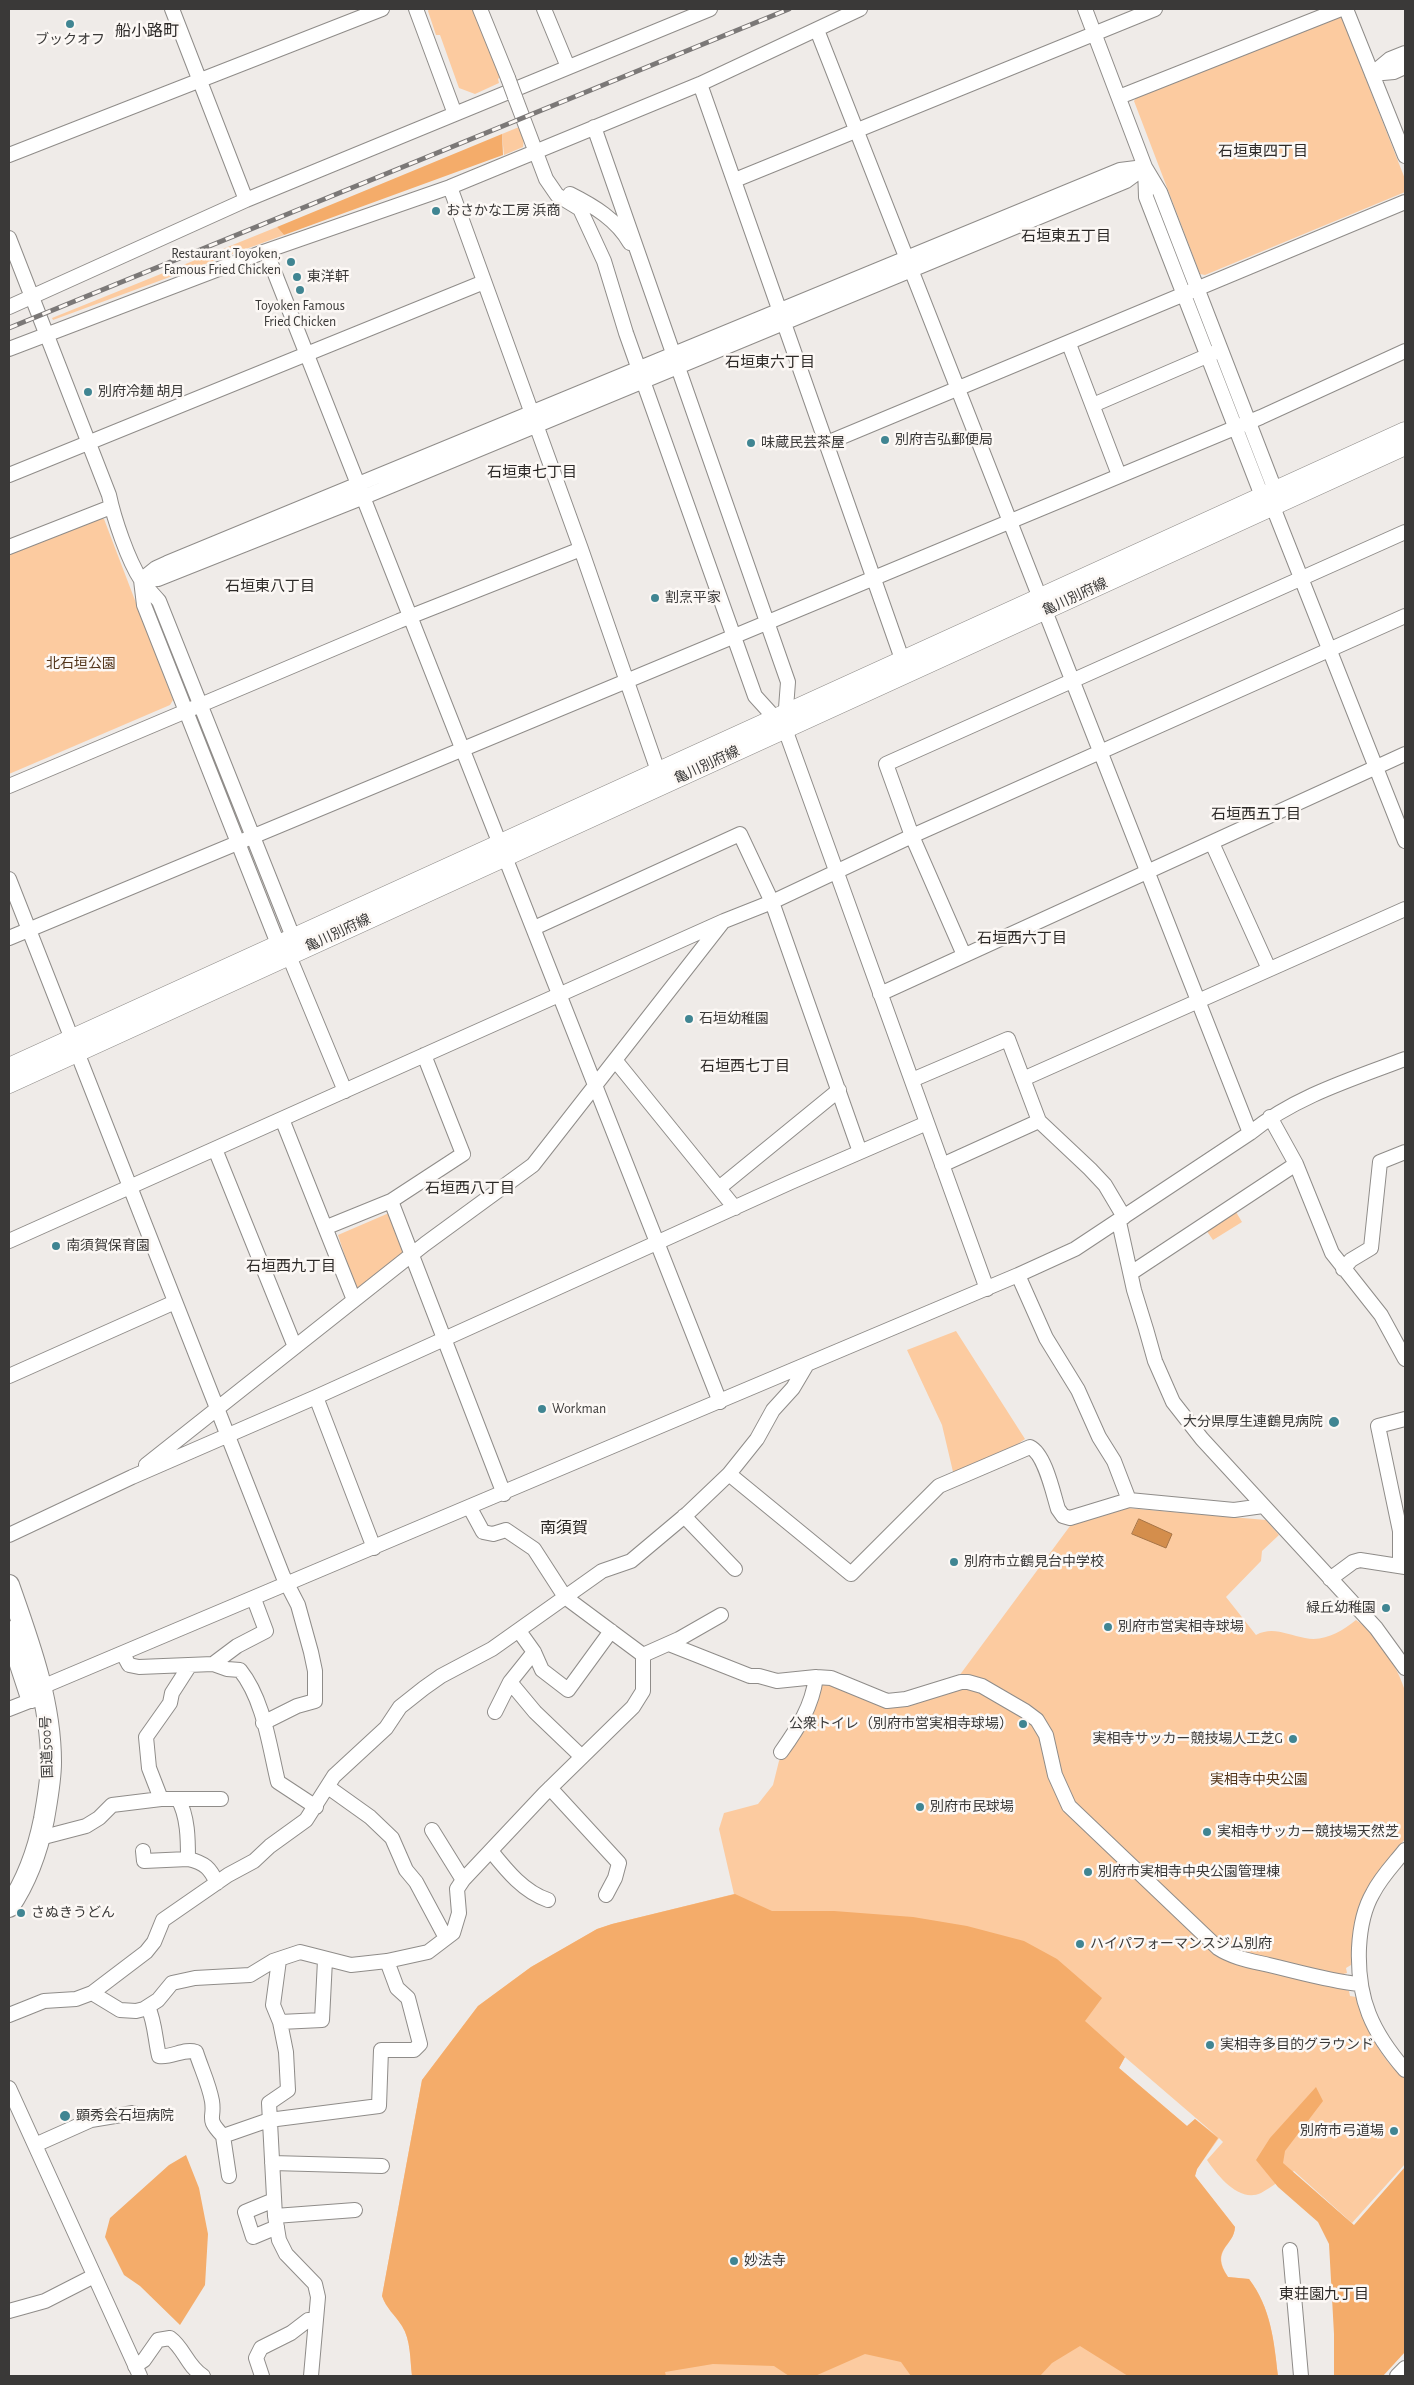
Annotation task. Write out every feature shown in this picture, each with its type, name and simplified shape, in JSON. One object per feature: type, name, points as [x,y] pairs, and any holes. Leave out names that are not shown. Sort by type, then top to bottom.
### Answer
[{"type":"highway","name":"国道500号","points":[[9,1585],[33,1651],[37,1695],[36,1720],[38,1743],[35,1798],[29,1833],[9,1882]]},
{"type":"highway","name":"国道500号","points":[[9,1631],[37,1695],[50,1735],[51,1764],[40,1838],[29,1867],[9,1908]]},
{"type":"main road","name":"亀川別府線","points":[[9,1084],[74,1045],[287,946],[503,850],[782,720],[1042,604],[1405,431]]},
{"type":"main road","name":"亀川別府線","points":[[1270,497],[1405,446]]},
{"type":"main road","name":"亀川別府線","points":[[503,850],[658,771],[782,720],[902,659],[1042,604]]},
{"type":"main road","name":"亀川別府線","points":[[9,1067],[74,1045]]},
{"type":"street","points":[[172,9],[246,200]]},
{"type":"street","points":[[9,155],[382,9]]},
{"type":"street","points":[[416,9],[456,114]]},
{"type":"street","points":[[480,9],[550,185],[557,195],[580,209],[604,261],[641,374],[755,696],[782,720]]},
{"type":"street","points":[[544,9],[568,67]]},
{"type":"street","points":[[9,307],[246,200],[710,9]]},
{"type":"street","points":[[9,349],[46,333],[266,251],[450,187],[700,84],[860,9]]},
{"type":"street","points":[[1076,9],[1091,35],[1119,97],[1145,167],[1146,197],[1191,292],[1405,841]]},
{"type":"street","points":[[1085,9],[1091,35]]},
{"type":"street","points":[[734,180],[1155,9]]},
{"type":"street","points":[[1119,97],[1341,9]]},
{"type":"street","points":[[1346,9],[1405,156]]},
{"type":"street","points":[[817,30],[1250,1133]]},
{"type":"street","points":[[1372,74],[1390,59],[1405,53]]},
{"type":"street","points":[[1372,74],[1394,72],[1405,67]]},
{"type":"street","points":[[700,84],[902,659]]},
{"type":"street","points":[[594,127],[674,361],[788,682],[782,720],[986,1288]]},
{"type":"street","points":[[674,361],[780,309],[1120,170],[1145,167]]},
{"type":"street","points":[[141,580],[158,579],[361,491],[641,374],[785,323],[1126,181],[1145,167]]},
{"type":"street","points":[[550,185],[605,214],[625,235],[643,266]]},
{"type":"street","points":[[450,187],[581,549],[658,771]]},
{"type":"street","points":[[826,443],[1069,344],[1405,202]]},
{"type":"street","points":[[9,238],[89,442],[111,507],[141,580],[144,605],[238,842],[287,946],[345,1091]]},
{"type":"street","points":[[266,251],[720,1402]]},
{"type":"street","points":[[9,475],[484,282]]},
{"type":"street","points":[[1069,344],[1120,475]]},
{"type":"street","points":[[9,938],[1242,425],[1405,351]]},
{"type":"street","points":[[1093,405],[1214,353]]},
{"type":"street","points":[[9,547],[111,507]]},
{"type":"street","points":[[964,955],[912,836],[886,764],[1405,532]]},
{"type":"street","points":[[9,786],[411,617],[581,549]]},
{"type":"street","points":[[141,580],[159,601],[253,836],[287,946]]},
{"type":"street","points":[[9,1241],[724,921],[772,902],[912,836],[1405,616]]},
{"type":"street","points":[[880,994],[1405,754]]},
{"type":"street","points":[[534,928],[740,834],[772,902],[860,1152]]},
{"type":"street","points":[[1212,843],[1269,969]]},
{"type":"street","points":[[9,879],[286,1585],[298,1605],[315,1671],[316,1698],[315,1701],[297,1706],[263,1723]]},
{"type":"street","points":[[1023,1079],[1405,909]]},
{"type":"street","points":[[132,1476],[412,1255],[533,1165],[724,921]]},
{"type":"street","points":[[912,1080],[1008,1039],[1039,1121],[1090,1169],[1105,1186],[1121,1219],[1134,1290],[1155,1361],[1173,1402],[1202,1439],[1376,1628],[1405,1668]]},
{"type":"street","points":[[327,1227],[391,1201],[463,1154],[424,1055]]},
{"type":"street","points":[[9,1709],[37,1695],[50,1684],[1018,1276],[1075,1249],[1250,1133],[1270,1117],[1337,1085],[1405,1059]]},
{"type":"street","points":[[615,1060],[735,1208]]},
{"type":"street","points":[[719,1188],[839,1090]]},
{"type":"street","points":[[1270,1117],[1296,1164],[1332,1253],[1381,1315],[1405,1359]]},
{"type":"street","points":[[282,1119],[327,1227],[354,1300]]},
{"type":"street","points":[[942,1165],[1039,1121]]},
{"type":"street","points":[[9,1535],[132,1476],[316,1397],[927,1123]]},
{"type":"street","points":[[214,1149],[295,1347]]},
{"type":"street","points":[[1343,1269],[1351,1260],[1372,1248],[1380,1162],[1405,1152]]},
{"type":"street","points":[[1131,1273],[1296,1164]]},
{"type":"street","points":[[391,1201],[504,1494]]},
{"type":"street","points":[[1018,1276],[1046,1338],[1078,1390],[1099,1437],[1114,1460],[1129,1500]]},
{"type":"street","points":[[9,1376],[175,1302]]},
{"type":"street","points":[[9,2015],[44,2001],[76,1999],[92,1994],[146,1952],[154,1942],[162,1920],[254,1861],[270,1846],[290,1834],[306,1820],[334,1776],[386,1728],[400,1707],[441,1676],[475,1659],[519,1631],[602,1571],[631,1561],[730,1474],[757,1439],[773,1410],[793,1388],[806,1366]]},
{"type":"street","points":[[316,1397],[374,1548]]},
{"type":"street","points":[[1330,1579],[1353,1562],[1360,1560],[1403,1567],[1403,1530],[1378,1426],[1405,1419]]},
{"type":"street","points":[[730,1474],[851,1574],[939,1486],[1030,1447],[1036,1450],[1042,1459],[1058,1510],[1063,1516],[1070,1518],[1129,1500],[1234,1510],[1263,1506]]},
{"type":"street","points":[[470,1508],[483,1532],[493,1534],[506,1530],[534,1549],[565,1597],[643,1655]]},
{"type":"street","points":[[684,1516],[736,1569]]},
{"type":"street","points":[[214,1664],[237,1646],[266,1631],[254,1598]]},
{"type":"street","points":[[643,1655],[669,1644],[721,1615]]},
{"type":"street","points":[[519,1631],[534,1652],[542,1670],[568,1690],[611,1631]]},
{"type":"street","points":[[669,1644],[750,1676],[759,1676],[777,1681],[816,1677],[830,1678],[887,1701],[906,1699],[961,1682],[982,1686],[1037,1720],[1046,1735],[1055,1775],[1069,1806],[1214,1945],[1233,1956],[1334,1981],[1360,1984]]},
{"type":"street","points":[[495,1712],[510,1682],[534,1652]]},
{"type":"street","points":[[123,1654],[129,1664],[139,1667],[214,1664],[227,1669],[240,1670],[248,1680],[263,1723],[278,1782],[316,1807]]},
{"type":"street","points":[[92,1994],[120,2010],[136,2011],[158,2000],[172,1983],[195,1978],[250,1975],[279,1960],[300,1952],[325,1960],[351,1965],[388,1961],[428,1952],[454,1933],[459,1913],[457,1889],[463,1880],[550,1788],[633,1707],[643,1691],[643,1655]]},
{"type":"street","points":[[161,1799],[148,1768],[146,1737],[170,1703],[172,1693],[190,1665]]},
{"type":"street","points":[[781,1752],[799,1726],[813,1697],[816,1677]]},
{"type":"street","points":[[510,1682],[535,1712],[582,1756]]},
{"type":"street","points":[[328,1787],[370,1817],[392,1838],[406,1870],[416,1882],[446,1938]]},
{"type":"street","points":[[550,1788],[619,1863],[615,1878],[606,1895]]},
{"type":"street","points":[[40,1838],[86,1826],[99,1818],[112,1805],[161,1799],[221,1799]]},
{"type":"street","points":[[178,1799],[182,1806],[188,1838],[188,1859]]},
{"type":"street","points":[[432,1830],[463,1880]]},
{"type":"street","points":[[1405,1850],[1377,1885],[1365,1912],[1360,1934],[1360,1984],[1378,2035],[1405,2070]]},
{"type":"street","points":[[143,1851],[144,1861],[188,1859],[202,1862],[211,1870],[217,1883]]},
{"type":"street","points":[[491,1851],[508,1872],[534,1895],[548,1900]]},
{"type":"street","points":[[279,1960],[273,2005],[280,2022],[286,2052],[288,2090],[269,2103],[274,2200],[276,2222],[280,2240],[286,2254],[315,2284],[318,2296],[311,2376]]},
{"type":"street","points":[[280,2022],[322,2020],[325,1960]]},
{"type":"street","points":[[223,2136],[269,2120],[379,2106],[381,2050],[414,2050],[420,2044],[408,1998],[397,1988],[388,1961]]},
{"type":"street","points":[[148,2006],[154,2022],[159,2056],[164,2057],[190,2050],[196,2052],[212,2102],[210,2118],[223,2136],[228,2176]]},
{"type":"street","points":[[9,2088],[138,2371]]},
{"type":"street","points":[[34,2145],[91,2120],[133,2113]]},
{"type":"street","points":[[272,2162],[382,2166]]},
{"type":"street","points":[[274,2200],[245,2212],[253,2237],[276,2222],[355,2210]]},
{"type":"street","points":[[1290,2250],[1300,2376]]},
{"type":"street","points":[[9,2311],[44,2301],[94,2276]]},
{"type":"street","points":[[262,2376],[256,2358],[261,2348],[291,2333],[308,2320],[316,2320]]},
{"type":"street","points":[[138,2371],[158,2340],[170,2338],[178,2344],[194,2371],[203,2376]]},
{"type":"street","points":[[1397,2376],[1405,2368]]},
{"type":"green space","points":[[429,9],[474,9],[500,77],[498,79],[499,83],[475,94],[459,88],[440,35],[436,35]]},
{"type":"green space","points":[[1338,17],[1342,18],[1405,179],[1405,192],[1205,275],[1200,274],[1134,101],[1137,97]]},
{"type":"green space","points":[[519,127],[524,138],[523,147],[504,155],[502,134]]},
{"type":"green space","points":[[277,227],[284,235],[53,320],[52,318]]},
{"type":"green space","name":"北石垣公園","points":[[97,518],[104,519],[173,700],[170,705],[9,774],[9,553]]},
{"type":"green space","points":[[1236,1212],[1242,1222],[1213,1240],[1206,1230]]},
{"type":"green space","points":[[389,1213],[404,1254],[356,1290],[338,1235]]},
{"type":"green space","points":[[956,1331],[1025,1439],[1002,1455],[954,1476],[942,1425],[907,1350]]},
{"type":"green space","name":"実相寺中央公園","points":[[1127,1508],[1266,1520],[1279,1535],[1262,1551],[1261,1561],[1226,1597],[1256,1635],[1262,1632],[1274,1631],[1319,1639],[1338,1632],[1356,1620],[1379,1642],[1402,1682],[1405,1691],[1405,1839],[1372,1880],[1363,1896],[1355,1924],[1351,1965],[1346,1968],[1347,1973],[1336,1976],[1230,1950],[1070,1798],[1055,1753],[1052,1733],[1043,1717],[1036,1710],[985,1680],[968,1675],[959,1676],[1070,1526],[1108,1511]]},
{"type":"green space","points":[[819,1682],[831,1684],[878,1703],[963,1689],[975,1690],[1031,1724],[1038,1731],[1049,1776],[1058,1797],[1211,1949],[1349,1991],[1350,1996],[1356,1997],[1381,2052],[1405,2078],[1405,2164],[1352,2223],[1294,2171],[1261,2193],[1253,2195],[1237,2191],[1223,2180],[1207,2160],[1223,2142],[1219,2138],[1197,2169],[1195,2176],[1235,2227],[1234,2234],[1222,2254],[1223,2268],[1228,2277],[1249,2279],[1262,2301],[1273,2338],[1278,2376],[412,2376],[407,2337],[382,2296],[422,2080],[478,2006],[531,1967],[597,1929],[734,1894],[719,1829],[724,1813],[758,1804],[773,1785],[779,1761]],"holes":[[[1125,2057],[1218,2137],[1195,2119],[1187,2126],[1119,2068]]]},
{"type":"shaded area","points":[[502,134],[503,155],[284,235],[277,227]]},
{"type":"shaded area","points":[[1139,1519],[1172,1534],[1166,1548],[1132,1534]]},
{"type":"shaded area","points":[[735,1894],[772,1911],[834,1911],[913,1917],[967,1926],[1024,1941],[1057,1959],[1102,1998],[1085,2021],[1125,2057],[1119,2068],[1187,2126],[1195,2119],[1218,2138],[1197,2169],[1195,2176],[1235,2227],[1234,2234],[1222,2254],[1223,2268],[1228,2277],[1249,2279],[1262,2301],[1273,2338],[1278,2376],[1128,2376],[1080,2346],[1052,2363],[1040,2376],[911,2376],[901,2362],[865,2354],[815,2376],[789,2376],[774,2366],[713,2364],[665,2372],[666,2376],[412,2376],[407,2337],[382,2296],[422,2080],[478,2006],[531,1967],[597,1929]]},
{"type":"shaded area","points":[[1316,2087],[1323,2101],[1285,2151],[1283,2163],[1354,2225],[1405,2167],[1405,2352],[1383,2376],[1334,2376],[1334,2334],[1329,2244],[1318,2222],[1278,2187],[1256,2160],[1270,2138]]},
{"type":"shaded area","points":[[186,2155],[199,2188],[208,2234],[205,2285],[180,2325],[140,2286],[124,2275],[105,2237],[110,2218],[169,2165]]},
{"type":"railway","points":[[9,328],[789,9]]},
{"type":"place","name":"ブックオフ","points":[[70,24]]},
{"type":"place","name":"おさかな工房 浜商","points":[[436,211]]},
{"type":"place","name":"Restaurant Toyoken, Famous Fried Chicken","points":[[291,262]]},
{"type":"place","name":"東洋軒","points":[[297,277]]},
{"type":"place","name":"Toyoken Famous Fried Chicken","points":[[300,290]]},
{"type":"place","name":"別府冷麺 胡月","points":[[88,392]]},
{"type":"place","name":"別府吉弘郵便局","points":[[885,440]]},
{"type":"place","name":"味蔵民芸茶屋","points":[[751,443]]},
{"type":"place","name":"割烹平家","points":[[655,598]]},
{"type":"place","name":"石垣幼稚園","points":[[689,1019]]},
{"type":"place","name":"南須賀保育園","points":[[56,1246]]},
{"type":"place","name":"Workman","points":[[542,1409]]},
{"type":"place","name":"大分県厚生連鶴見病院","points":[[1334,1422]]},
{"type":"place","name":"別府市立鶴見台中学校","points":[[954,1562]]},
{"type":"place","name":"緑丘幼稚園","points":[[1386,1608]]},
{"type":"place","name":"別府市営実相寺球場","points":[[1108,1627]]},
{"type":"place","name":"公衆トイレ（別府市営実相寺球場）","points":[[1023,1724]]},
{"type":"place","name":"実相寺サッカー競技場人工芝G","points":[[1293,1739]]},
{"type":"place","name":"別府市民球場","points":[[920,1807]]},
{"type":"place","name":"実相寺サッカー競技場天然芝","points":[[1207,1832]]},
{"type":"place","name":"別府市実相寺中央公園管理棟","points":[[1088,1872]]},
{"type":"place","name":"さぬきうどん","points":[[21,1913]]},
{"type":"place","name":"ハイパフォーマンスジム別府","points":[[1080,1944]]},
{"type":"place","name":"実相寺多目的グラウンド","points":[[1210,2045]]},
{"type":"place","name":"顕秀会石垣病院","points":[[65,2116]]},
{"type":"place","name":"別府市弓道場","points":[[1394,2131]]},
{"type":"place","name":"妙法寺","points":[[734,2261]]},
{"type":"district","name":"船小路町","points":[[147,31]]},
{"type":"district","name":"石垣東四丁目","points":[[1263,151]]},
{"type":"district","name":"石垣東五丁目","points":[[1066,236]]},
{"type":"district","name":"石垣東六丁目","points":[[770,362]]},
{"type":"district","name":"石垣東七丁目","points":[[532,472]]},
{"type":"district","name":"石垣東八丁目","points":[[270,586]]},
{"type":"district","name":"石垣西五丁目","points":[[1256,814]]},
{"type":"district","name":"石垣西六丁目","points":[[1022,938]]},
{"type":"district","name":"石垣西七丁目","points":[[745,1066]]},
{"type":"district","name":"石垣西八丁目","points":[[470,1188]]},
{"type":"district","name":"石垣西九丁目","points":[[291,1266]]},
{"type":"district","name":"南須賀","points":[[564,1528]]},
{"type":"district","name":"東荘園九丁目","points":[[1324,2294]]}]
